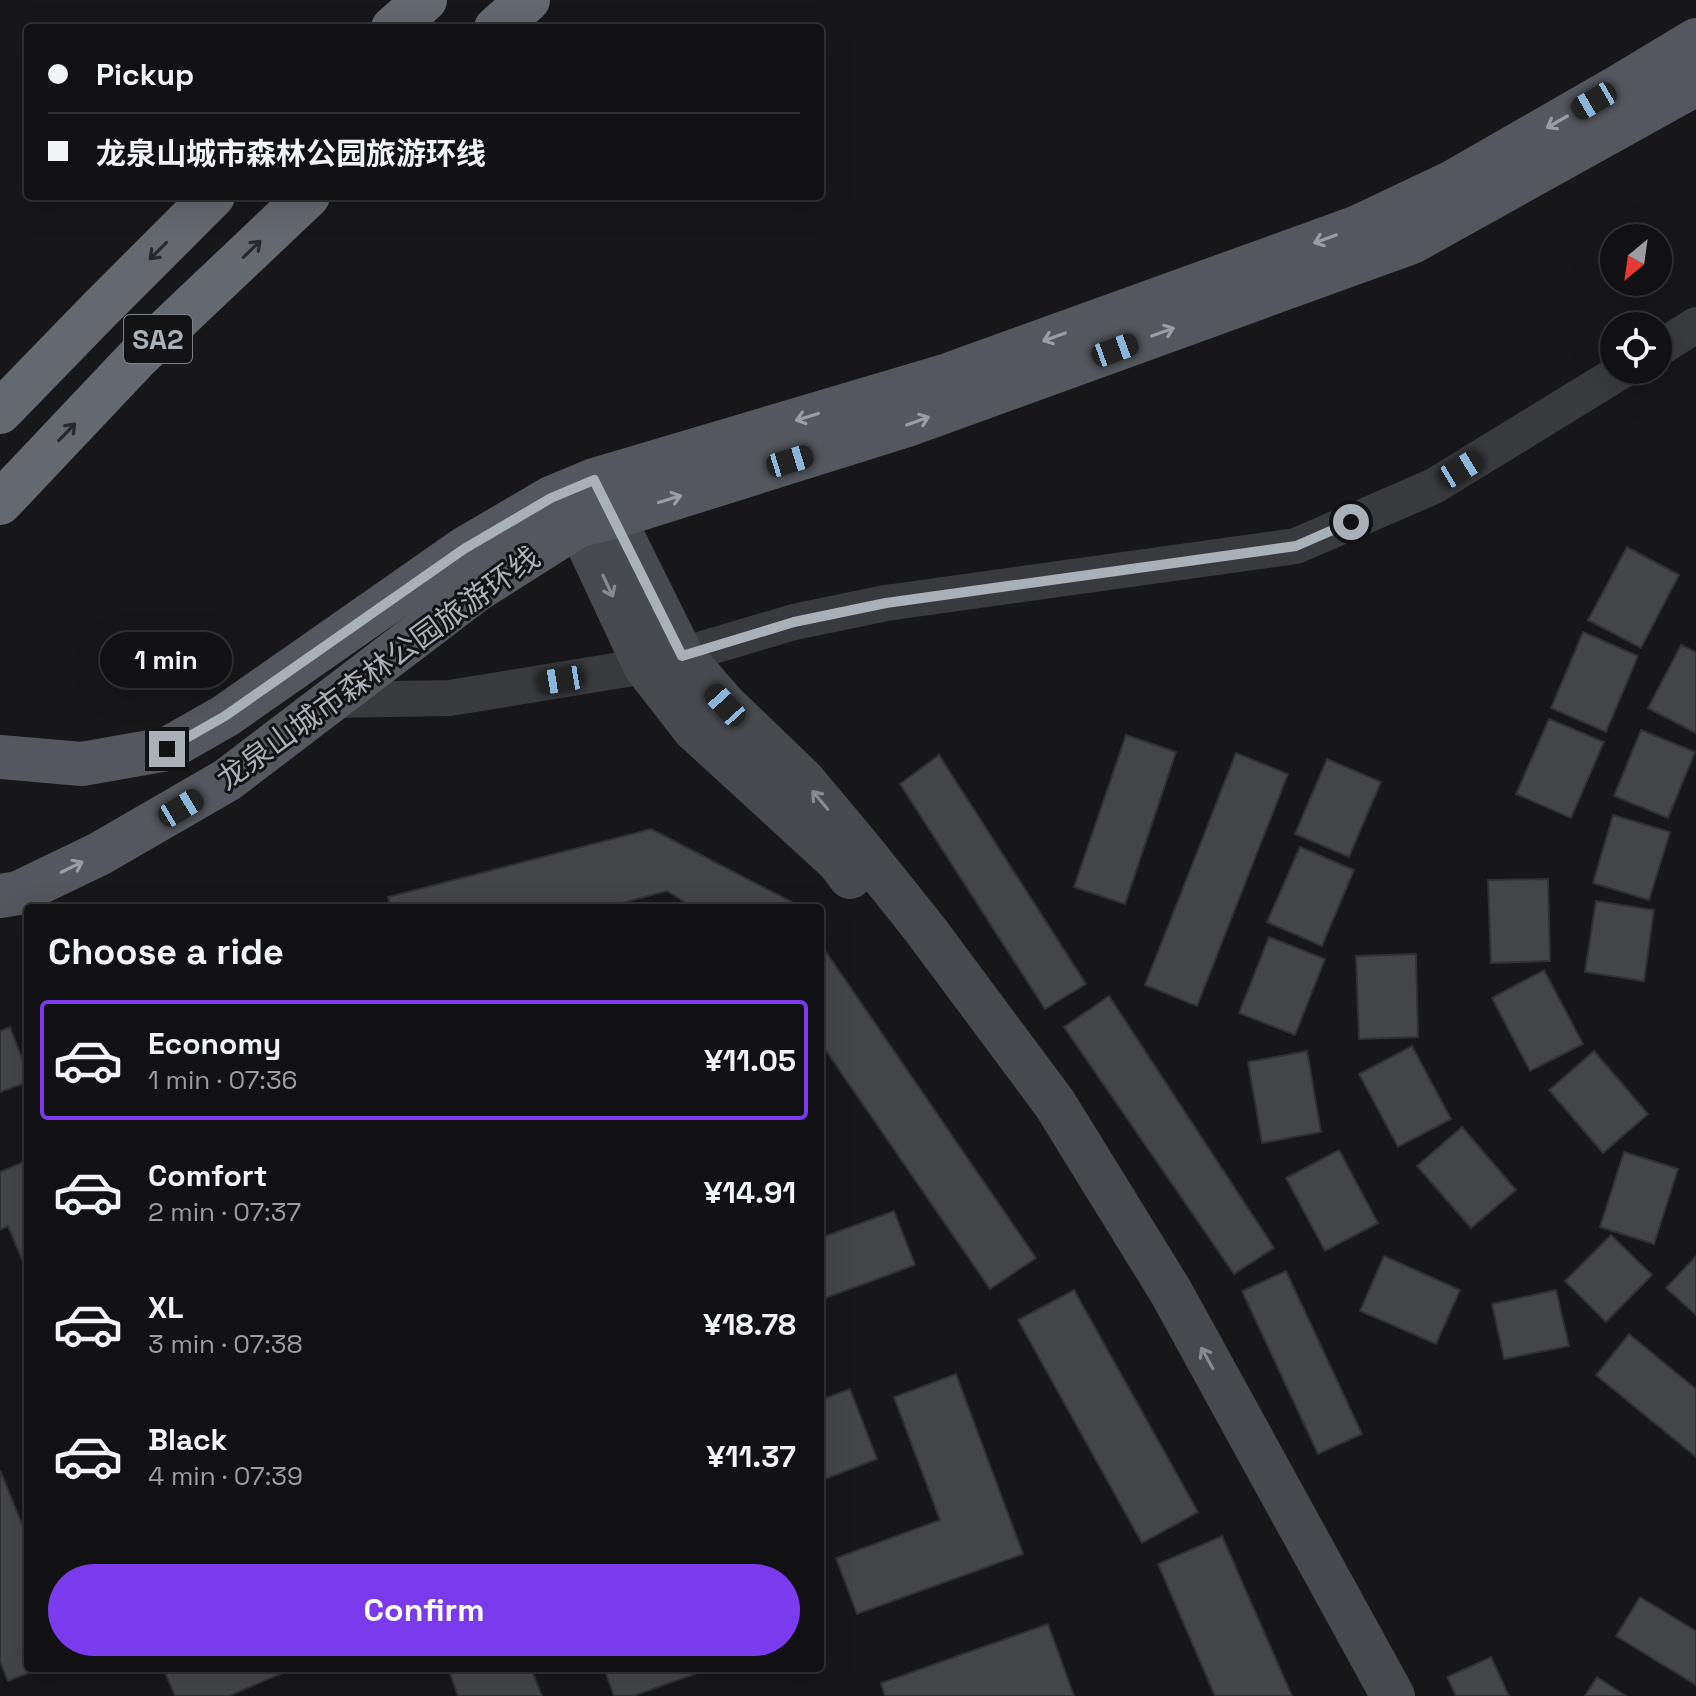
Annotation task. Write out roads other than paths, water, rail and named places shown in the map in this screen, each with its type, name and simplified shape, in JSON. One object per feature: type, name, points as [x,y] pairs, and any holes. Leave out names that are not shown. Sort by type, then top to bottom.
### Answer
[{"type":"highway","points":[[398,24],[425,0]]},
{"type":"highway","points":[[501,24],[528,0]]},
{"type":"highway","name":"SA2","points":[[0,412],[209,200]]},
{"type":"highway","name":"SA2","points":[[7,496],[138,357],[304,200]]},
{"type":"main road","name":"龙泉山城市森林公园旅游环线","points":[[0,757],[82,764],[167,749],[225,716],[464,549],[1358,227],[1451,183],[1696,40]]},
{"type":"main road","name":"龙泉山城市森林公园旅游环线","points":[[0,896],[18,893],[99,854],[227,780],[584,505],[907,425],[1412,242],[1696,84]]},
{"type":"street","points":[[1672,340],[1696,325]]},
{"type":"street","points":[[330,700],[450,698],[664,661],[794,622],[886,603],[1296,546],[1434,486],[1600,384]]},
{"type":"street","points":[[584,505],[664,661],[694,729],[839,862],[1027,1108],[1262,1510],[1363,1696]]},
{"type":"street","points":[[664,661],[725,705],[804,781],[924,928],[1055,1104],[1171,1292],[1393,1696]]}]
